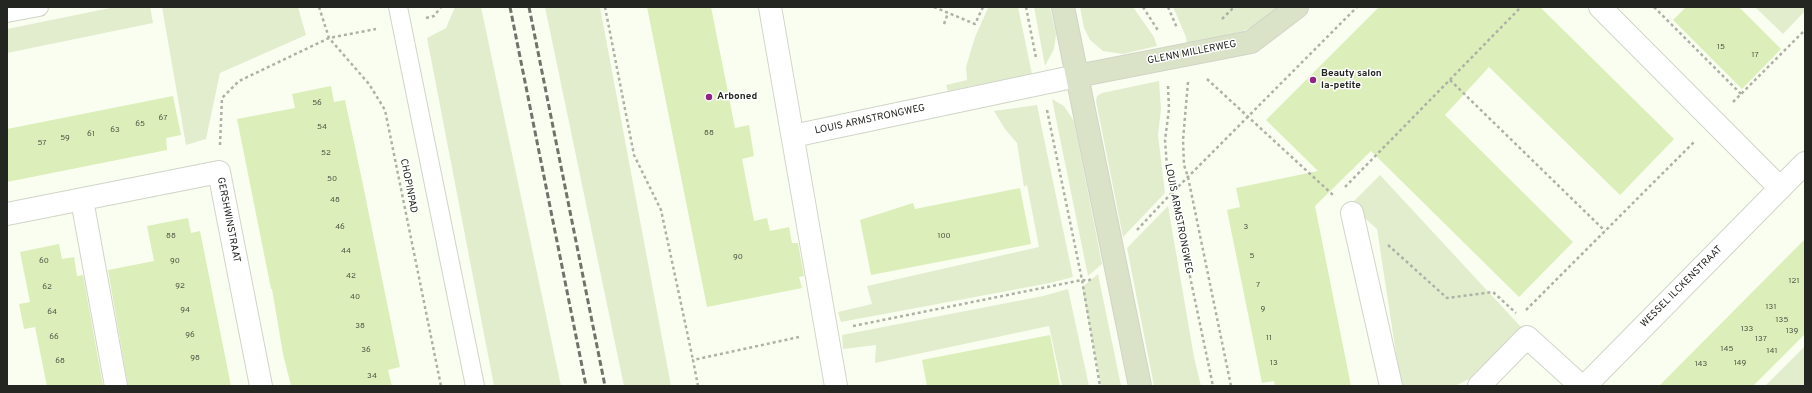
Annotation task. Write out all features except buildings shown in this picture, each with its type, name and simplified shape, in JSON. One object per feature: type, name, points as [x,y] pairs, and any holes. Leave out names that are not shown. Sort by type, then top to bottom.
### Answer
[{"type":"street","points":[[770,7],[836,386]]},
{"type":"street","points":[[1063,7],[1140,386]]},
{"type":"street","name":"GLENN MILLERWEG","points":[[1077,76],[1251,42],[1296,7]]},
{"type":"street","points":[[1600,7],[1780,188]]},
{"type":"street","name":"LOUIS ARMSTRONGWEG","points":[[792,136],[1077,76]]},
{"type":"street","name":"WESSEL ILCKENSTRAAT","points":[[1585,386],[1805,163]]},
{"type":"street","name":"GERSHWINSTRAAT","points":[[7,214],[219,172],[261,386]]},
{"type":"street","points":[[82,200],[116,386]]},
{"type":"street","points":[[1352,213],[1391,386]]},
{"type":"street","points":[[1479,386],[1527,337],[1581,386]]},
{"type":"lane","points":[[7,13],[39,7]]},
{"type":"lane","points":[[400,15],[475,386]]},
{"type":"path","name":"CHOPINPAD","points":[[319,7],[330,38],[369,84],[385,110],[441,386]]},
{"type":"path","points":[[219,172],[222,98],[239,81],[330,38],[400,15],[434,16],[441,7]]},
{"type":"path","points":[[605,7],[634,155],[661,210],[698,386]]},
{"type":"path","points":[[934,7],[975,24],[983,7]]},
{"type":"path","points":[[1026,7],[1082,280],[1100,386]]},
{"type":"path","name":"LOUIS ARMSTRONGWEG","points":[[1143,7],[1162,38],[1166,58],[1169,109],[1165,140],[1172,194],[1213,386]]},
{"type":"path","points":[[693,360],[1082,280],[1088,281],[1188,177],[1357,7]]},
{"type":"path","points":[[1341,192],[1521,7]]},
{"type":"path","points":[[1654,7],[1741,94]]},
{"type":"path","points":[[944,24],[948,13]]},
{"type":"path","points":[[1524,312],[1805,30]]},
{"type":"path","points":[[1450,80],[1605,231]]},
{"type":"path","name":"LOUIS ARMSTRONGWEG","points":[[1192,81],[1187,83],[1183,140],[1184,165],[1188,177],[1231,386]]},
{"type":"green space","points":[[115,7],[150,7],[153,23],[7,53],[7,29]]},
{"type":"green space","points":[[162,7],[298,7],[306,35],[220,73],[206,139],[186,145]]},
{"type":"green space","points":[[455,7],[481,7],[561,386],[494,386],[427,38],[446,28]]},
{"type":"green space","points":[[545,7],[600,7],[671,386],[624,386]]},
{"type":"green space","points":[[1018,7],[1032,74],[948,91],[946,85],[967,80],[966,67],[975,37],[988,8]]},
{"type":"green space","points":[[1034,7],[1050,7],[1056,34],[1054,49],[1045,66]]},
{"type":"green space","points":[[1080,7],[1133,7],[1154,37],[1157,46],[1123,54],[1103,51],[1090,40],[1084,28]]},
{"type":"green space","points":[[1173,7],[1280,7],[1262,22],[1242,32],[1215,41],[1187,44],[1186,37]]},
{"type":"green space","points":[[1755,7],[1805,7],[1805,11],[1783,34]]},
{"type":"green space","points":[[1159,81],[1161,109],[1158,135],[1165,193],[1123,237],[1096,101],[1097,96],[1102,93]]},
{"type":"green space","points":[[1052,99],[1064,106],[1074,121],[1102,264],[1088,276]]},
{"type":"green space","points":[[1037,105],[1073,277],[1050,283],[841,322],[838,312],[872,304],[867,286],[1039,247],[1027,185],[1024,187],[1017,143],[1005,129],[994,111]]},
{"type":"green space","points":[[1380,175],[1521,327],[1475,376],[1455,386],[1401,386],[1377,229],[1350,205]]},
{"type":"green space","points":[[1168,206],[1194,357],[1201,386],[1154,386],[1127,248]]},
{"type":"green space","points":[[1098,274],[1121,386],[1101,386],[1082,287]]},
{"type":"green space","points":[[1068,289],[1089,386],[1062,386],[1049,326],[875,363],[876,345],[843,349],[842,335],[1043,296]]},
{"type":"green space","points":[[1805,346],[1805,386],[1765,386]]},
{"type":"railway","points":[[510,7],[586,386]]},
{"type":"railway","points":[[529,7],[605,386]]},
{"type":"place","name":"Beauty salon la-petite","points":[[1313,80]]},
{"type":"place","name":"Arboned","points":[[709,97]]}]
